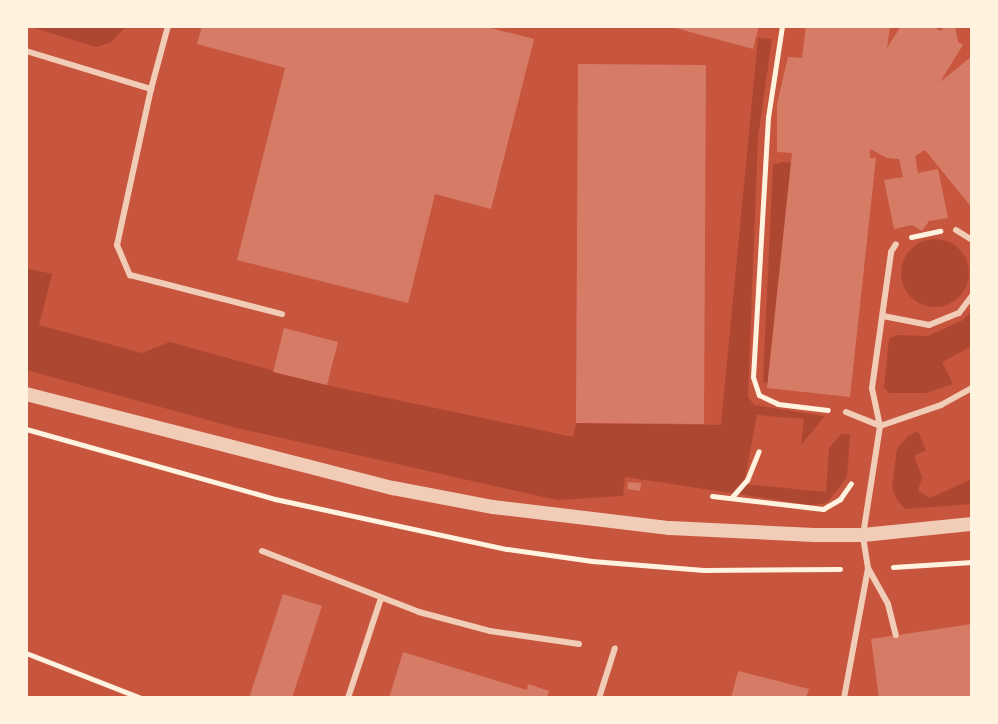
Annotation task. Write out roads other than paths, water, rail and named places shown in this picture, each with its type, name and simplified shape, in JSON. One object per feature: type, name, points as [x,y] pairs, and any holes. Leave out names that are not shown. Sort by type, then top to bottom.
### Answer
[{"type":"street","points":[[26,394],[393,488],[493,507],[670,528],[863,535],[972,524]]},
{"type":"lane","points":[[168,26],[117,245],[130,275],[282,314]]},
{"type":"lane","points":[[26,51],[151,89]]},
{"type":"lane","points":[[956,230],[972,240]]},
{"type":"lane","points":[[844,698],[868,568],[863,535],[880,426],[872,388],[891,252],[896,244]]},
{"type":"lane","points":[[883,316],[929,325],[959,313],[972,296]]},
{"type":"lane","points":[[846,412],[880,426],[941,405],[972,388]]},
{"type":"lane","points":[[262,551],[419,612],[490,631],[579,644]]},
{"type":"lane","points":[[868,568],[888,604],[896,635]]},
{"type":"lane","points":[[348,698],[381,598]]},
{"type":"lane","points":[[599,698],[615,648]]}]
